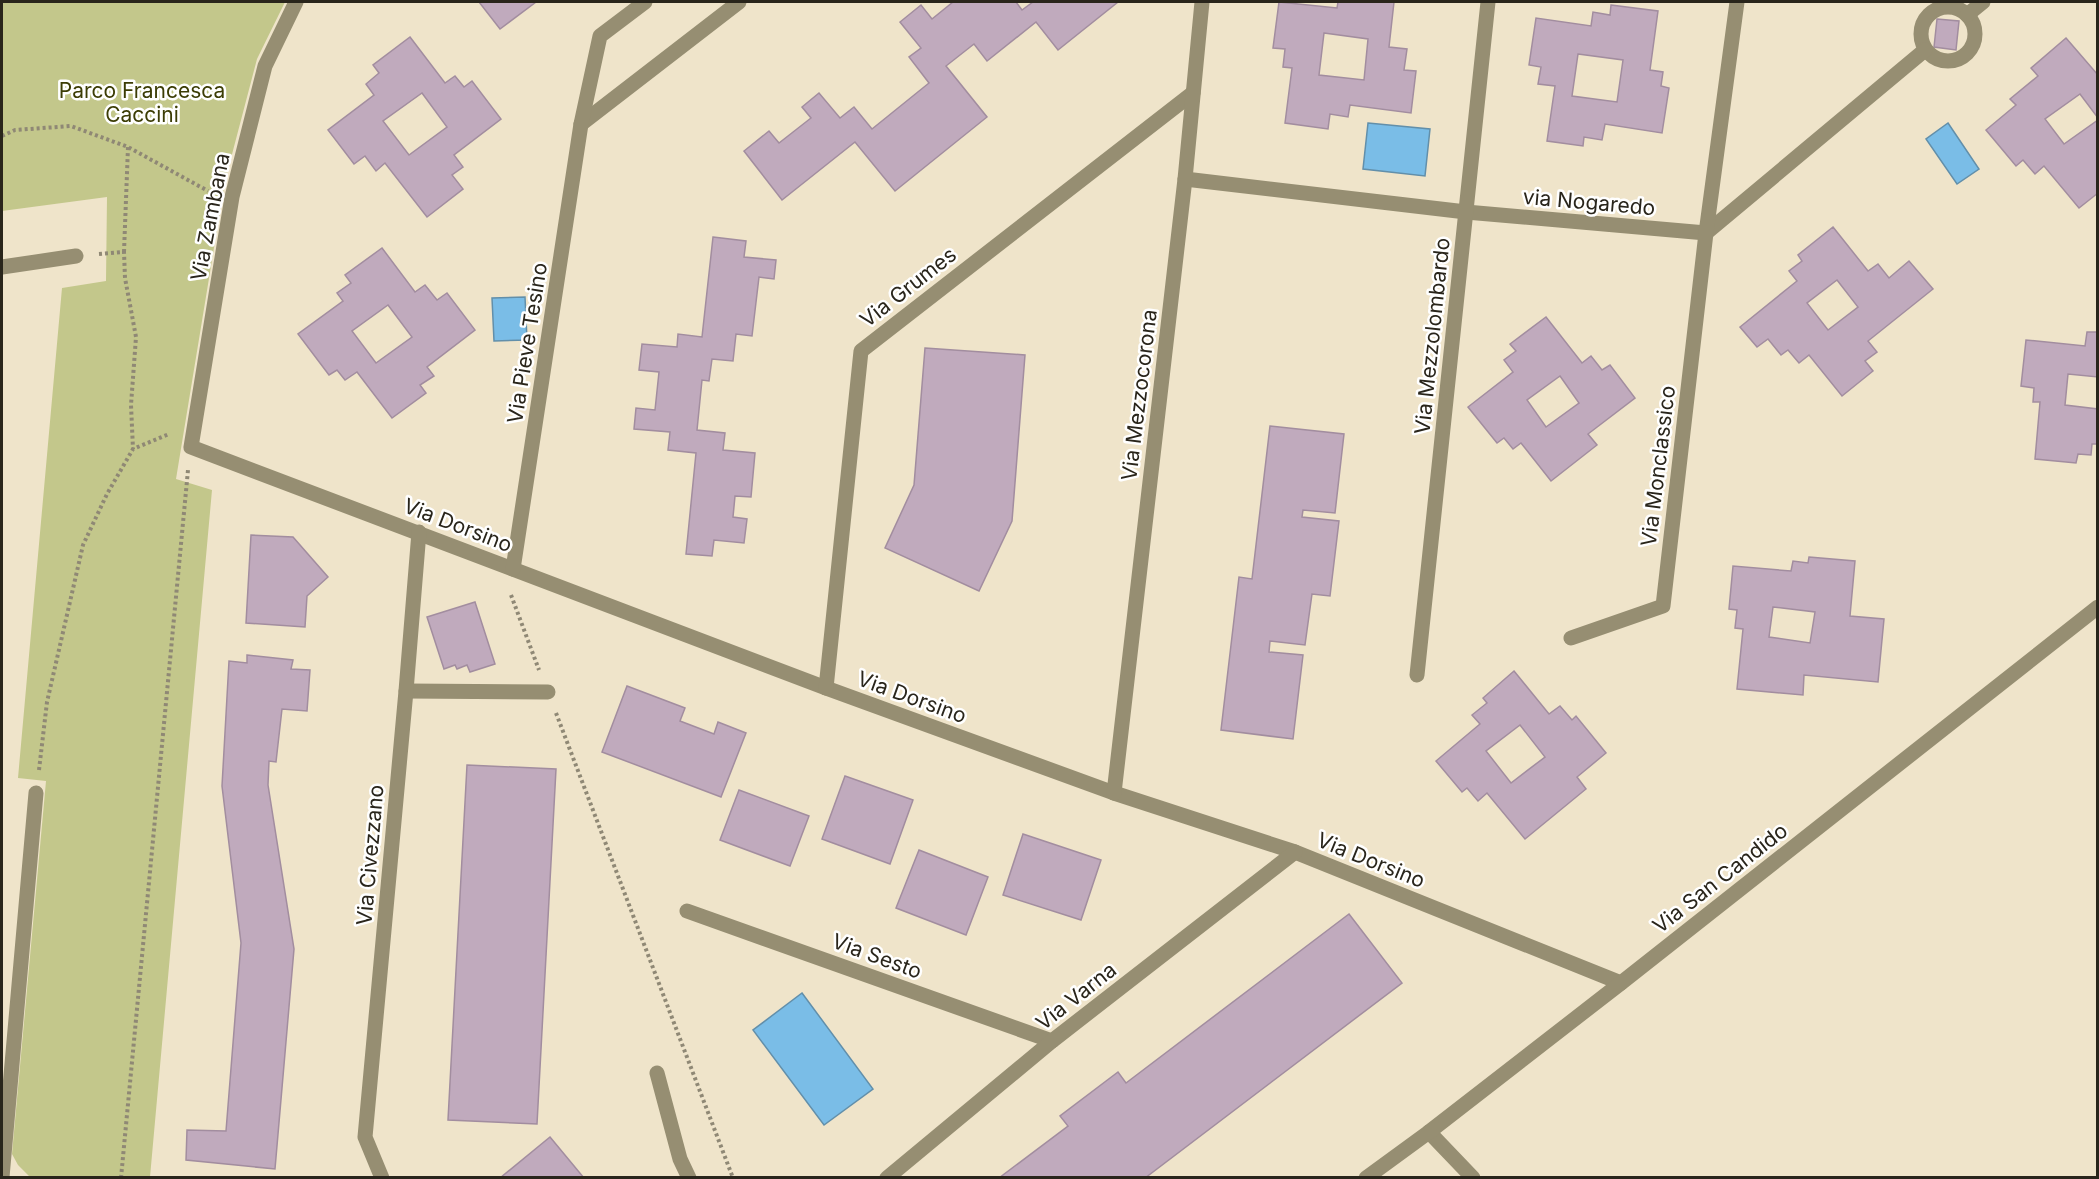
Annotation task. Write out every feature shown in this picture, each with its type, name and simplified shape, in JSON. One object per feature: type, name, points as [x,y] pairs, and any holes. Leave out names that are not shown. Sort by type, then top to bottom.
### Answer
[{"type":"street","name":"Via Zambana","points":[[191,447],[232,197],[265,66],[296,2]]},
{"type":"street","name":"Via Pieve Tesino","points":[[513,569],[581,124],[600,36],[645,2]]},
{"type":"street","points":[[581,124],[739,2]]},
{"type":"street","name":"Via Mezzocorona","points":[[1114,793],[1185,179],[1202,2]]},
{"type":"street","name":"Via Mezzolombardo","points":[[1417,675],[1488,2]]},
{"type":"street","points":[[1706,233],[1737,2]]},
{"type":"street","points":[[1967,15],[1983,2]]},
{"type":"street","points":[[1942,7],[1960,9],[1967,15],[1973,22],[1975,40],[1966,55],[1949,62],[1931,56],[1925,50],[1920,33],[1927,17],[1942,7]]},
{"type":"street","points":[[1706,233],[1925,50]]},
{"type":"street","name":"Via Grumes","points":[[826,688],[861,351],[1193,93]]},
{"type":"street","name":"via Nogaredo","points":[[1185,179],[1466,212],[1706,233]]},
{"type":"street","name":"Via Monclassico","points":[[1571,638],[1663,606],[1706,233]]},
{"type":"street","points":[[2,267],[76,256]]},
{"type":"street","name":"Via Dorsino","points":[[191,447],[826,688],[1114,793],[1295,852],[1621,983]]},
{"type":"street","name":"Via Civezzano","points":[[382,1178],[365,1137],[406,691],[418,532]]},
{"type":"street","name":"Via San Candido","points":[[1366,1178],[1621,983],[2097,607]]},
{"type":"street","points":[[406,691],[548,692]]},
{"type":"street","points":[[2,1177],[36,793]]},
{"type":"street","name":"Via Varna","points":[[887,1178],[1052,1041],[1295,852]]},
{"type":"street","name":"Via Sesto","points":[[687,911],[1052,1041]]},
{"type":"street","points":[[657,1073],[680,1159],[689,1178]]},
{"type":"street","points":[[1429,1132],[1473,1178]]},
{"type":"path","points":[[2,136],[15,130],[70,126],[128,147],[211,193],[232,197]]},
{"type":"path","points":[[36,793],[47,702],[83,545],[107,494],[133,449],[131,405],[136,337],[125,278],[124,252],[128,147]]},
{"type":"path","points":[[76,256],[124,252]]},
{"type":"path","points":[[121,1178],[191,447],[171,433],[133,449]]},
{"type":"path","points":[[513,569],[508,588],[733,1178]]},
{"type":"green space","name":"Parco Francesca Caccini","points":[[2,2],[285,2],[257,59],[225,181],[176,479],[212,490],[150,1177],[30,1177],[18,1165],[12,1154],[46,781],[18,778],[62,288],[106,281],[107,197],[2,211]]},
{"type":"water","points":[[1368,123],[1430,129],[1425,176],[1363,169]]},
{"type":"water","points":[[1948,123],[1979,169],[1957,184],[1926,139]]},
{"type":"water","points":[[525,297],[527,340],[494,341],[492,298]]},
{"type":"water","points":[[802,993],[873,1089],[824,1125],[753,1030]]},
{"type":"building","points":[[479,2],[536,2],[500,29]]},
{"type":"building","points":[[953,2],[1016,2],[1022,10],[1033,2],[1118,2],[1058,50],[1036,22],[987,61],[974,44],[946,66],[987,117],[895,191],[855,142],[782,200],[744,151],[769,131],[779,143],[811,118],[802,107],[819,93],[840,118],[854,107],[872,129],[929,83],[909,57],[921,48],[900,22],[921,5],[932,19]]},
{"type":"building","points":[[1279,2],[1337,8],[1338,2],[1394,2],[1389,47],[1407,49],[1404,70],[1416,71],[1411,113],[1350,105],[1348,117],[1330,114],[1328,129],[1285,123],[1292,68],[1283,67],[1285,49],[1273,48]],"holes":[[[1324,33],[1368,39],[1364,80],[1319,75]]]},
{"type":"building","points":[[1611,5],[1658,11],[1650,70],[1663,72],[1661,86],[1669,88],[1662,133],[1605,124],[1602,140],[1584,137],[1583,146],[1547,141],[1555,86],[1538,84],[1541,67],[1529,65],[1536,18],[1591,26],[1593,12],[1610,15]],"holes":[[[1578,54],[1623,60],[1617,102],[1572,96]]]},
{"type":"building","points":[[1937,19],[1959,21],[1956,50],[1934,47]]},
{"type":"building","points":[[410,37],[445,83],[455,76],[464,87],[472,81],[501,119],[454,155],[463,167],[452,175],[463,189],[427,217],[385,163],[376,171],[365,156],[354,164],[328,130],[374,95],[366,84],[379,73],[373,65]],"holes":[[[422,93],[447,127],[409,155],[383,121]]]},
{"type":"building","points":[[2066,38],[2098,75],[2098,118],[2080,94],[2045,119],[2064,144],[2098,120],[2098,193],[2079,208],[2044,166],[2035,174],[2023,160],[2016,166],[1986,130],[2016,105],[2010,99],[2038,76],[2031,68]]},
{"type":"building","points":[[1833,227],[1868,271],[1878,264],[1889,278],[1909,261],[1933,289],[1868,341],[1877,352],[1865,361],[1873,371],[1842,396],[1809,355],[1799,363],[1788,350],[1781,355],[1768,339],[1757,347],[1740,327],[1797,281],[1789,271],[1802,261],[1798,255]],"holes":[[[1837,280],[1858,307],[1828,330],[1807,303]]]},
{"type":"building","points":[[713,237],[746,241],[744,257],[776,260],[774,279],[759,277],[752,336],[736,334],[733,361],[712,359],[709,381],[702,380],[697,430],[725,433],[723,450],[755,453],[751,497],[735,496],[733,517],[747,519],[744,543],[714,540],[712,556],[686,554],[696,453],[668,450],[670,432],[634,429],[636,408],[655,410],[659,372],[639,370],[642,344],[677,347],[678,334],[702,337]]},
{"type":"building","points":[[382,248],[415,292],[425,285],[437,300],[447,293],[475,330],[427,367],[434,376],[420,385],[426,393],[392,418],[357,372],[345,380],[337,370],[329,375],[298,334],[343,301],[337,293],[351,283],[345,275]],"holes":[[[388,305],[412,337],[376,363],[352,331]]]},
{"type":"building","points":[[1546,317],[1582,363],[1591,356],[1602,370],[1610,365],[1635,398],[1588,434],[1597,445],[1551,481],[1521,443],[1513,449],[1504,438],[1497,443],[1468,407],[1513,372],[1504,360],[1516,351],[1510,344]],"holes":[[[1560,376],[1579,403],[1546,427],[1527,400]]]},
{"type":"building","points":[[2087,332],[2098,332],[2098,377],[2068,374],[2065,405],[2098,409],[2098,444],[2092,444],[2091,455],[2078,454],[2076,463],[2035,459],[2040,402],[2033,402],[2034,388],[2021,386],[2026,340],[2085,346]]},
{"type":"building","points":[[925,348],[1025,355],[1012,521],[979,591],[885,548],[914,485]]},
{"type":"building","points":[[1270,426],[1344,434],[1335,513],[1303,510],[1302,517],[1339,521],[1330,596],[1312,594],[1305,645],[1270,641],[1269,652],[1303,655],[1293,739],[1221,730],[1239,577],[1252,579]]},
{"type":"building","points":[[251,535],[293,537],[328,577],[307,596],[305,627],[246,623]]},
{"type":"building","points":[[1809,557],[1855,561],[1850,616],[1884,619],[1878,682],[1804,675],[1803,695],[1737,689],[1743,629],[1735,628],[1737,610],[1729,609],[1733,566],[1791,571],[1793,561],[1808,563]],"holes":[[[1773,607],[1815,612],[1810,643],[1769,637]]]},
{"type":"building","points":[[475,602],[495,664],[470,672],[467,665],[457,669],[455,665],[444,669],[427,617]]},
{"type":"building","points":[[247,655],[293,660],[291,669],[310,670],[307,711],[282,709],[276,762],[269,761],[268,785],[294,949],[275,1169],[186,1160],[187,1130],[226,1131],[241,943],[222,786],[229,661],[247,663]]},
{"type":"building","points":[[1514,671],[1549,714],[1560,706],[1572,720],[1576,716],[1606,753],[1577,777],[1586,789],[1525,839],[1487,793],[1478,801],[1467,788],[1462,792],[1436,761],[1480,724],[1472,715],[1487,703],[1483,698]],"holes":[[[1520,725],[1545,757],[1511,783],[1486,751]]]},
{"type":"building","points":[[627,686],[685,708],[680,721],[714,734],[718,722],[746,733],[721,797],[602,752]]},
{"type":"building","points":[[467,765],[556,769],[537,1124],[448,1120]]},
{"type":"building","points":[[845,776],[913,800],[890,864],[822,839]]},
{"type":"building","points":[[739,790],[809,816],[790,866],[720,840]]},
{"type":"building","points":[[1023,834],[1101,860],[1081,920],[1003,895]]},
{"type":"building","points":[[919,850],[988,877],[966,935],[896,908]]},
{"type":"building","points":[[1349,914],[1402,983],[1145,1178],[999,1178],[1068,1126],[1060,1116],[1118,1072],[1126,1083]]},
{"type":"building","points":[[550,1137],[584,1178],[500,1178]]}]
